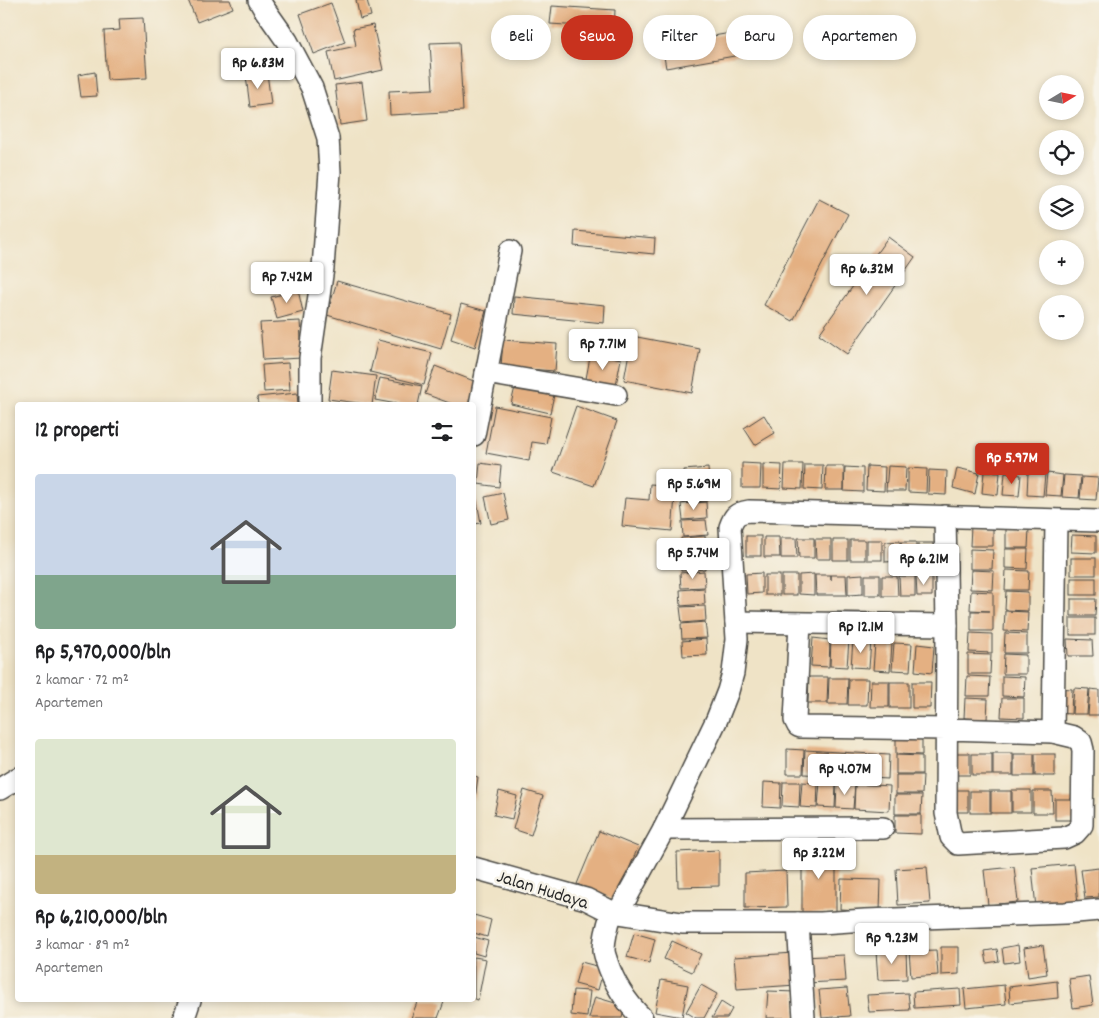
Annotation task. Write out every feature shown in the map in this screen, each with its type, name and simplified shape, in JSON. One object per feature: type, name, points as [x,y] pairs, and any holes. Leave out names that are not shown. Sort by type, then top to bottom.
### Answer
[{"type":"street","points":[[260,0],[287,41],[312,88],[328,138],[330,172],[323,268],[310,358],[310,402]]},
{"type":"street","points":[[476,425],[510,251]]},
{"type":"street","points":[[486,373],[616,395]]},
{"type":"street","points":[[642,1018],[620,991],[611,974],[604,952],[606,931],[615,912],[664,829],[717,719],[728,690],[737,640],[730,527],[734,517],[741,512],[749,512],[1099,521]]},
{"type":"street","points":[[800,623],[796,720],[798,726],[800,727],[946,729],[1053,732],[1074,737],[1081,742],[1083,750],[1082,825],[1075,833],[1064,838],[958,844],[951,837],[946,813],[946,729],[947,625],[945,516]]},
{"type":"street","points":[[1053,732],[1056,521]]},
{"type":"street","points":[[736,622],[947,625]]},
{"type":"street","points":[[0,789],[15,780]]},
{"type":"street","points":[[664,829],[883,828]]},
{"type":"street","name":"Jalan Hudaya","points":[[476,868],[586,899],[615,912],[682,923],[798,923],[1065,913],[1099,910]]},
{"type":"street","points":[[798,923],[804,1018]]},
{"type":"street","points":[[184,1018],[189,1002]]},
{"type":"building","points":[[188,0],[230,0],[233,8],[197,22]]},
{"type":"building","points":[[356,0],[367,0],[371,16],[360,19]]},
{"type":"building","points":[[331,3],[345,42],[314,54],[300,14]]},
{"type":"building","points":[[552,6],[615,10],[615,15],[561,15],[561,25],[551,24]]},
{"type":"building","points":[[143,18],[147,78],[107,80],[104,31],[120,30],[119,19]]},
{"type":"building","points":[[373,25],[383,70],[334,81],[328,52],[356,46],[353,29]]},
{"type":"building","points":[[726,34],[726,58],[716,59],[716,36]]},
{"type":"building","points":[[459,42],[463,111],[390,115],[389,91],[433,89],[430,43]]},
{"type":"building","points":[[665,60],[712,60],[666,68]]},
{"type":"building","points":[[95,72],[97,96],[81,97],[78,75]]},
{"type":"building","points":[[267,73],[271,104],[250,107],[246,76]]},
{"type":"building","points":[[362,82],[367,121],[340,125],[335,85]]},
{"type":"building","points":[[819,199],[848,214],[793,321],[764,305]]},
{"type":"building","points":[[575,231],[655,238],[654,254],[574,246]]},
{"type":"building","points":[[888,237],[915,257],[847,354],[819,334]]},
{"type":"building","points":[[337,281],[451,314],[441,349],[327,315]]},
{"type":"building","points":[[298,290],[303,312],[277,319],[271,297]]},
{"type":"building","points":[[514,296],[605,305],[604,323],[513,314]]},
{"type":"building","points":[[461,304],[486,311],[475,347],[451,339]]},
{"type":"building","points":[[300,321],[302,358],[263,360],[260,323]]},
{"type":"building","points":[[632,336],[700,349],[692,393],[624,380]]},
{"type":"building","points":[[378,340],[432,353],[424,385],[370,372]]},
{"type":"building","points":[[503,340],[557,344],[555,371],[501,367]]},
{"type":"building","points":[[591,352],[621,359],[615,390],[585,384]]},
{"type":"building","points":[[288,363],[290,390],[264,392],[262,365]]},
{"type":"building","points":[[435,366],[479,383],[472,402],[447,402],[425,394]]},
{"type":"building","points":[[332,370],[376,376],[372,402],[350,402],[328,399]]},
{"type":"building","points":[[380,378],[422,386],[419,402],[386,402],[375,400]]},
{"type":"building","points":[[515,387],[554,395],[550,413],[511,404]]},
{"type":"building","points":[[297,393],[298,402],[258,402],[257,397]]},
{"type":"building","points":[[495,406],[551,417],[546,444],[532,442],[529,461],[486,453]]},
{"type":"building","points":[[576,406],[617,421],[594,486],[553,472]]},
{"type":"building","points":[[764,415],[775,433],[755,445],[744,428]]},
{"type":"building","points":[[480,463],[501,466],[499,487],[478,484]]},
{"type":"building","points":[[742,463],[761,464],[760,488],[742,488]]},
{"type":"building","points":[[763,464],[782,465],[781,489],[763,488]]},
{"type":"building","points":[[785,464],[803,464],[802,489],[784,488]]},
{"type":"building","points":[[805,465],[823,465],[822,490],[804,489]]},
{"type":"building","points":[[826,466],[844,466],[844,490],[825,490]]},
{"type":"building","points":[[867,466],[885,467],[884,491],[866,490]]},
{"type":"building","points":[[888,466],[906,467],[905,491],[886,491]]},
{"type":"building","points":[[845,467],[863,468],[863,492],[844,491]]},
{"type":"building","points":[[708,468],[709,484],[684,485],[684,470]]},
{"type":"building","points":[[908,468],[927,469],[926,493],[908,492]]},
{"type":"building","points":[[957,468],[979,473],[975,494],[953,488]]},
{"type":"building","points":[[929,470],[947,471],[946,495],[928,494]]},
{"type":"building","points":[[984,472],[1000,473],[998,495],[982,493]]},
{"type":"building","points":[[1005,473],[1021,475],[1019,496],[1003,495]]},
{"type":"building","points":[[1028,473],[1045,474],[1043,496],[1027,495]]},
{"type":"building","points":[[1047,473],[1063,475],[1061,496],[1045,495]]},
{"type":"building","points":[[1064,475],[1081,476],[1079,498],[1062,497]]},
{"type":"building","points":[[1082,477],[1098,478],[1096,500],[1080,499]]},
{"type":"building","points":[[650,484],[676,486],[672,531],[622,526],[625,498],[649,500]]},
{"type":"building","points":[[706,485],[707,501],[683,503],[682,487]]},
{"type":"building","points":[[503,493],[509,520],[491,524],[485,497]]},
{"type":"building","points":[[476,496],[481,523],[476,524]]},
{"type":"building","points":[[706,502],[707,518],[683,520],[681,504]]},
{"type":"building","points":[[706,520],[708,535],[683,537],[682,521]]},
{"type":"building","points":[[971,526],[993,527],[993,546],[970,546]]},
{"type":"building","points":[[1006,528],[1029,529],[1028,548],[1006,548]]},
{"type":"building","points":[[1072,535],[1096,536],[1096,553],[1071,552]]},
{"type":"building","points":[[705,536],[706,552],[682,554],[681,538]]},
{"type":"building","points":[[746,536],[761,536],[761,556],[746,556]]},
{"type":"building","points":[[764,537],[779,537],[780,557],[764,557]]},
{"type":"building","points":[[781,538],[796,538],[797,558],[781,558]]},
{"type":"building","points":[[798,538],[814,538],[814,558],[799,558]]},
{"type":"building","points":[[815,539],[831,539],[831,559],[816,559]]},
{"type":"building","points":[[833,540],[848,540],[848,560],[833,560]]},
{"type":"building","points":[[850,540],[865,540],[865,560],[850,560]]},
{"type":"building","points":[[867,540],[882,540],[882,560],[867,560]]},
{"type":"building","points":[[900,541],[900,561],[885,562],[885,542]]},
{"type":"building","points":[[901,542],[916,542],[916,561],[901,562]]},
{"type":"building","points":[[918,543],[933,543],[933,563],[918,563]]},
{"type":"building","points":[[970,549],[993,550],[992,569],[970,569]]},
{"type":"building","points":[[1005,549],[1028,549],[1027,569],[1005,568]]},
{"type":"building","points":[[704,554],[705,569],[681,571],[680,555]]},
{"type":"building","points":[[1071,558],[1096,558],[1096,575],[1071,575]]},
{"type":"building","points":[[971,570],[994,571],[993,590],[970,589]]},
{"type":"building","points":[[1006,570],[1029,571],[1028,590],[1005,590]]},
{"type":"building","points":[[704,571],[705,587],[681,588],[680,573]]},
{"type":"building","points":[[762,573],[762,593],[747,594],[746,574]]},
{"type":"building","points":[[814,574],[814,595],[799,594],[799,575]]},
{"type":"building","points":[[863,574],[863,594],[848,595],[848,575]]},
{"type":"building","points":[[765,575],[780,575],[780,595],[765,595]]},
{"type":"building","points":[[782,575],[797,575],[797,595],[782,595]]},
{"type":"building","points":[[815,575],[846,575],[847,595],[816,595]]},
{"type":"building","points":[[865,575],[880,575],[880,595],[865,595]]},
{"type":"building","points":[[882,576],[897,576],[898,596],[882,596]]},
{"type":"building","points":[[899,576],[915,576],[915,596],[900,596]]},
{"type":"building","points":[[916,576],[932,576],[932,596],[917,596]]},
{"type":"building","points":[[1071,578],[1096,578],[1096,595],[1071,595]]},
{"type":"building","points":[[704,588],[705,604],[681,606],[680,590]]},
{"type":"building","points":[[971,591],[993,592],[993,631],[971,631],[971,611],[989,611],[970,610]]},
{"type":"building","points":[[1006,591],[1028,592],[1028,611],[1005,610]]},
{"type":"building","points":[[1071,599],[1096,599],[1095,616],[1071,616]]},
{"type":"building","points":[[705,606],[706,621],[682,623],[680,607]]},
{"type":"building","points":[[1005,611],[1028,612],[1027,632],[1004,631]]},
{"type":"building","points":[[1070,618],[1095,618],[1095,635],[1070,635]]},
{"type":"building","points":[[705,622],[707,638],[682,639],[681,624]]},
{"type":"building","points":[[970,633],[992,634],[992,653],[969,652]]},
{"type":"building","points":[[1005,633],[1027,634],[1027,653],[1004,653]]},
{"type":"building","points":[[813,638],[830,640],[829,667],[811,666]]},
{"type":"building","points":[[706,639],[707,655],[683,656],[682,641]]},
{"type":"building","points":[[831,639],[849,640],[847,667],[830,666]]},
{"type":"building","points":[[1067,639],[1092,640],[1093,656],[1068,656]]},
{"type":"building","points":[[853,640],[871,641],[869,668],[851,667]]},
{"type":"building","points":[[875,643],[892,644],[890,671],[873,670]]},
{"type":"building","points":[[894,643],[912,644],[910,671],[892,670]]},
{"type":"building","points":[[917,644],[934,646],[932,673],[915,671]]},
{"type":"building","points":[[968,654],[991,655],[990,674],[968,674]]},
{"type":"building","points":[[1004,654],[1026,655],[1026,674],[1003,674]]},
{"type":"building","points":[[967,676],[990,677],[989,696],[966,696]]},
{"type":"building","points":[[1002,676],[1025,677],[1024,697],[1002,696]]},
{"type":"building","points":[[809,677],[828,677],[827,703],[808,703]]},
{"type":"building","points":[[829,678],[848,678],[847,704],[828,704]]},
{"type":"building","points":[[849,679],[868,679],[867,705],[848,705]]},
{"type":"building","points":[[871,681],[889,681],[889,707],[870,707]]},
{"type":"building","points":[[890,682],[909,682],[909,708],[890,708]]},
{"type":"building","points":[[912,682],[931,682],[930,708],[912,708]]},
{"type":"building","points":[[1057,688],[1072,689],[1071,714],[1056,713]]},
{"type":"building","points":[[1074,688],[1089,689],[1087,714],[1072,714]]},
{"type":"building","points":[[1090,689],[1099,690],[1099,715],[1088,715]]},
{"type":"building","points":[[965,698],[988,699],[987,719],[964,718]]},
{"type":"building","points":[[1002,698],[1024,698],[1024,718],[1001,717]]},
{"type":"building","points":[[896,736],[922,736],[922,755],[896,754]]},
{"type":"building","points":[[787,749],[804,750],[803,774],[787,774]]},
{"type":"building","points":[[805,750],[889,755],[888,779],[804,774]]},
{"type":"building","points":[[950,753],[970,753],[970,775],[951,775]]},
{"type":"building","points":[[993,753],[1013,753],[1013,775],[993,775]]},
{"type":"building","points":[[972,754],[992,754],[992,775],[972,775]]},
{"type":"building","points":[[1014,754],[1034,754],[1034,776],[1014,776]]},
{"type":"building","points":[[1035,754],[1055,754],[1055,776],[1035,776]]},
{"type":"building","points":[[896,755],[922,756],[922,774],[896,774]]},
{"type":"building","points":[[896,775],[923,775],[922,794],[896,794]]},
{"type":"building","points":[[764,782],[781,783],[780,808],[763,807]]},
{"type":"building","points":[[783,782],[800,782],[799,807],[782,806]]},
{"type":"building","points":[[802,782],[818,783],[817,808],[800,807]]},
{"type":"building","points":[[820,782],[836,783],[835,808],[818,807]]},
{"type":"building","points":[[837,783],[855,784],[853,809],[836,808]]},
{"type":"building","points":[[855,784],[890,786],[889,811],[854,809]]},
{"type":"building","points":[[524,790],[543,796],[531,835],[513,829]]},
{"type":"building","points":[[948,790],[968,790],[968,812],[949,812]]},
{"type":"building","points":[[1012,790],[1031,790],[1031,812],[1012,812]]},
{"type":"building","points":[[499,791],[517,796],[512,819],[494,815]]},
{"type":"building","points":[[970,791],[990,791],[990,813],[970,813]]},
{"type":"building","points":[[991,791],[1011,791],[1011,813],[991,813]]},
{"type":"building","points":[[1033,791],[1052,791],[1053,813],[1033,813]]},
{"type":"building","points":[[895,795],[922,795],[921,814],[895,814]]},
{"type":"building","points":[[1055,799],[1075,799],[1075,820],[1055,820]]},
{"type":"building","points":[[895,815],[921,815],[921,834],[895,833]]},
{"type":"building","points":[[599,831],[638,847],[616,901],[577,884]]},
{"type":"building","points":[[802,847],[836,848],[836,913],[802,913]]},
{"type":"building","points":[[719,850],[719,886],[678,887],[677,852]]},
{"type":"building","points":[[1074,864],[1078,904],[1036,908],[1032,868]]},
{"type":"building","points":[[927,867],[930,903],[898,905],[896,869]]},
{"type":"building","points":[[1014,867],[1018,902],[988,905],[984,870]]},
{"type":"building","points":[[1099,868],[1099,897],[1085,898],[1081,870]]},
{"type":"building","points":[[786,871],[787,907],[745,908],[745,873]]},
{"type":"building","points":[[841,879],[881,880],[880,911],[840,909]]},
{"type":"building","points":[[476,916],[491,920],[487,937],[476,934]]},
{"type":"building","points":[[634,933],[655,939],[649,963],[627,957]]},
{"type":"building","points":[[476,938],[488,941],[484,956],[476,954]]},
{"type":"building","points":[[672,941],[701,954],[692,972],[664,959]]},
{"type":"building","points":[[1018,945],[1020,961],[1004,963],[1002,948]]},
{"type":"building","points":[[1043,945],[1047,974],[1028,977],[1024,948]]},
{"type":"building","points":[[941,947],[959,947],[959,974],[941,975]]},
{"type":"building","points":[[997,949],[999,961],[987,963],[985,951]]},
{"type":"building","points":[[906,950],[907,979],[878,980],[876,951]]},
{"type":"building","points":[[936,950],[938,975],[911,977],[909,951]]},
{"type":"building","points":[[794,953],[796,985],[737,989],[734,957]]},
{"type":"building","points":[[844,955],[846,981],[806,983],[804,957]]},
{"type":"building","points":[[476,957],[486,959],[478,1000],[476,1000]]},
{"type":"building","points":[[581,962],[604,968],[598,990],[575,984]]},
{"type":"building","points":[[1089,976],[1093,1005],[1073,1008],[1069,979]]},
{"type":"building","points":[[661,980],[688,985],[682,1017],[655,1012]]},
{"type":"building","points":[[1057,981],[1058,998],[1010,1003],[1009,987]]},
{"type":"building","points":[[701,985],[717,994],[704,1018],[696,1018],[686,1012]]},
{"type":"building","points":[[1004,985],[1006,1004],[966,1008],[964,989]]},
{"type":"building","points":[[847,988],[850,1016],[822,1018],[819,990]]},
{"type":"building","points":[[960,989],[961,1005],[914,1008],[913,992]]},
{"type":"building","points":[[573,990],[590,991],[587,1017],[571,1015]]},
{"type":"building","points":[[768,991],[796,992],[795,1018],[766,1018]]},
{"type":"building","points":[[908,993],[910,1010],[869,1012],[867,995]]},
{"type":"building","points":[[595,997],[625,1006],[622,1018],[589,1018]]},
{"type":"building","points":[[417,1002],[444,1002],[438,1018],[411,1018]]},
{"type":"building","points":[[721,1002],[732,1009],[727,1018],[712,1018]]}]
